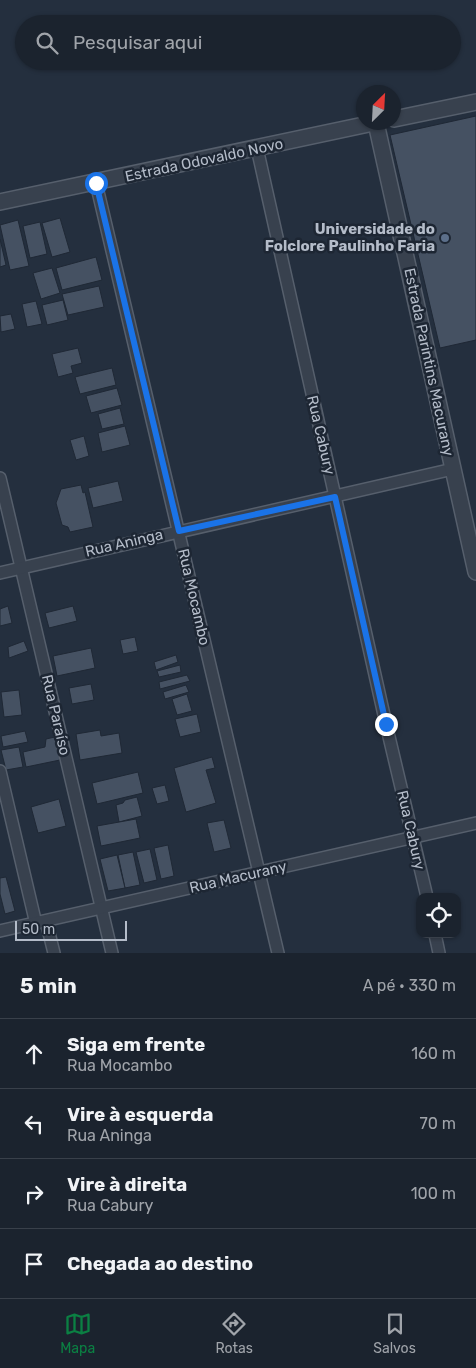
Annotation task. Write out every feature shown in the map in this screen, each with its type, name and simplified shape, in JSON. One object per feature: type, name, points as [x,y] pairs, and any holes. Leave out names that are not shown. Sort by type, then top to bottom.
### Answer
[{"type":"street","points":[[401,118],[476,102]]},
{"type":"street","name":"Estrada Odovaldo Novo","points":[[0,202],[356,127]]},
{"type":"street","name":"Estrada Parintins Macurany","points":[[379,130],[476,572]]},
{"type":"street","name":"Rua Cabury","points":[[257,148],[426,893]]},
{"type":"street","name":"Rua Mocambo","points":[[96,183],[278,953]]},
{"type":"street","name":"Rua Aninga","points":[[0,573],[453,469]]},
{"type":"street","name":"Rua Paraíso","points":[[0,478],[112,953]]},
{"type":"street","points":[[0,771],[41,922],[54,953]]},
{"type":"street","name":"Rua Macurany","points":[[0,932],[476,823]]},
{"type":"street","points":[[436,938],[439,953]]},
{"type":"building","name":"Universidade do Folclore Paulinho Faria","points":[[476,116],[476,340],[440,348],[390,135]]},
{"type":"building","points":[[60,218],[70,252],[52,257],[42,223]]},
{"type":"building","points":[[18,220],[29,266],[10,270],[0,225]]},
{"type":"building","points":[[40,222],[47,254],[30,258],[23,226]]},
{"type":"building","points":[[0,239],[6,265],[0,267]]},
{"type":"building","points":[[96,257],[102,280],[62,290],[56,268]]},
{"type":"building","points":[[52,268],[60,293],[41,299],[33,273]]},
{"type":"building","points":[[99,286],[104,307],[68,315],[62,294]]},
{"type":"building","points":[[63,300],[68,320],[47,325],[42,305]]},
{"type":"building","points":[[36,301],[42,324],[27,327],[22,304]]},
{"type":"building","points":[[11,314],[15,329],[1,332],[0,316]]},
{"type":"building","points":[[78,348],[82,363],[71,366],[73,373],[58,377],[52,354]]},
{"type":"building","points":[[112,368],[116,385],[80,394],[75,377]]},
{"type":"building","points":[[117,388],[122,405],[91,413],[86,396]]},
{"type":"building","points":[[120,408],[124,424],[102,429],[98,414]]},
{"type":"building","points":[[125,426],[130,445],[102,452],[98,433]]},
{"type":"building","points":[[84,436],[89,456],[76,460],[70,440]]},
{"type":"building","points":[[118,481],[123,501],[93,508],[88,488]]},
{"type":"building","points":[[81,485],[83,493],[85,492],[93,527],[70,532],[68,527],[62,525],[56,503],[61,489]]},
{"type":"building","points":[[8,606],[12,623],[0,626],[0,609]]},
{"type":"building","points":[[73,606],[77,621],[49,628],[45,613]]},
{"type":"building","points":[[135,637],[138,651],[123,654],[120,640]]},
{"type":"building","points":[[24,641],[28,651],[9,658],[8,647]]},
{"type":"building","points":[[91,648],[95,668],[57,676],[53,656]]},
{"type":"building","points":[[176,655],[178,662],[156,670],[154,662]]},
{"type":"building","points":[[180,665],[181,672],[159,677],[157,671]]},
{"type":"building","points":[[187,675],[190,681],[160,689],[159,682]]},
{"type":"building","points":[[91,684],[94,700],[72,704],[69,688]]},
{"type":"building","points":[[186,685],[189,692],[165,699],[163,692]]},
{"type":"building","points":[[19,690],[22,715],[4,717],[1,692]]},
{"type":"building","points":[[187,694],[192,711],[177,715],[172,699]]},
{"type":"building","points":[[197,714],[201,732],[180,737],[175,719]]},
{"type":"building","points":[[100,730],[101,736],[119,733],[122,753],[80,760],[76,734]]},
{"type":"building","points":[[25,731],[28,742],[3,747],[1,736]]},
{"type":"building","points":[[55,737],[60,760],[26,767],[23,752],[45,747],[46,739]]},
{"type":"building","points":[[19,747],[23,767],[6,770],[1,750]]},
{"type":"building","points":[[212,757],[215,768],[206,770],[216,803],[186,812],[174,768]]},
{"type":"building","points":[[138,772],[143,793],[97,804],[92,783]]},
{"type":"building","points":[[165,785],[169,801],[157,804],[152,788]]},
{"type":"building","points":[[137,797],[142,816],[119,822],[116,805]]},
{"type":"building","points":[[59,799],[66,826],[38,833],[31,807]]},
{"type":"building","points":[[136,819],[140,838],[101,846],[97,826]]},
{"type":"building","points":[[224,820],[231,848],[214,852],[207,823]]},
{"type":"building","points":[[168,845],[174,876],[161,879],[154,848]]},
{"type":"building","points":[[150,849],[157,880],[144,883],[136,852]]},
{"type":"building","points":[[133,852],[140,885],[125,888],[118,855]]},
{"type":"building","points":[[117,855],[125,888],[108,891],[100,859]]},
{"type":"building","points":[[6,877],[15,911],[5,914],[0,894],[0,878]]},
{"type":"place","name":"Universidade do Folclore Paulinho Faria","points":[[445,238]]},
{"type":"route","points":[[96,183],[179,531],[335,497],[386,724]]}]
